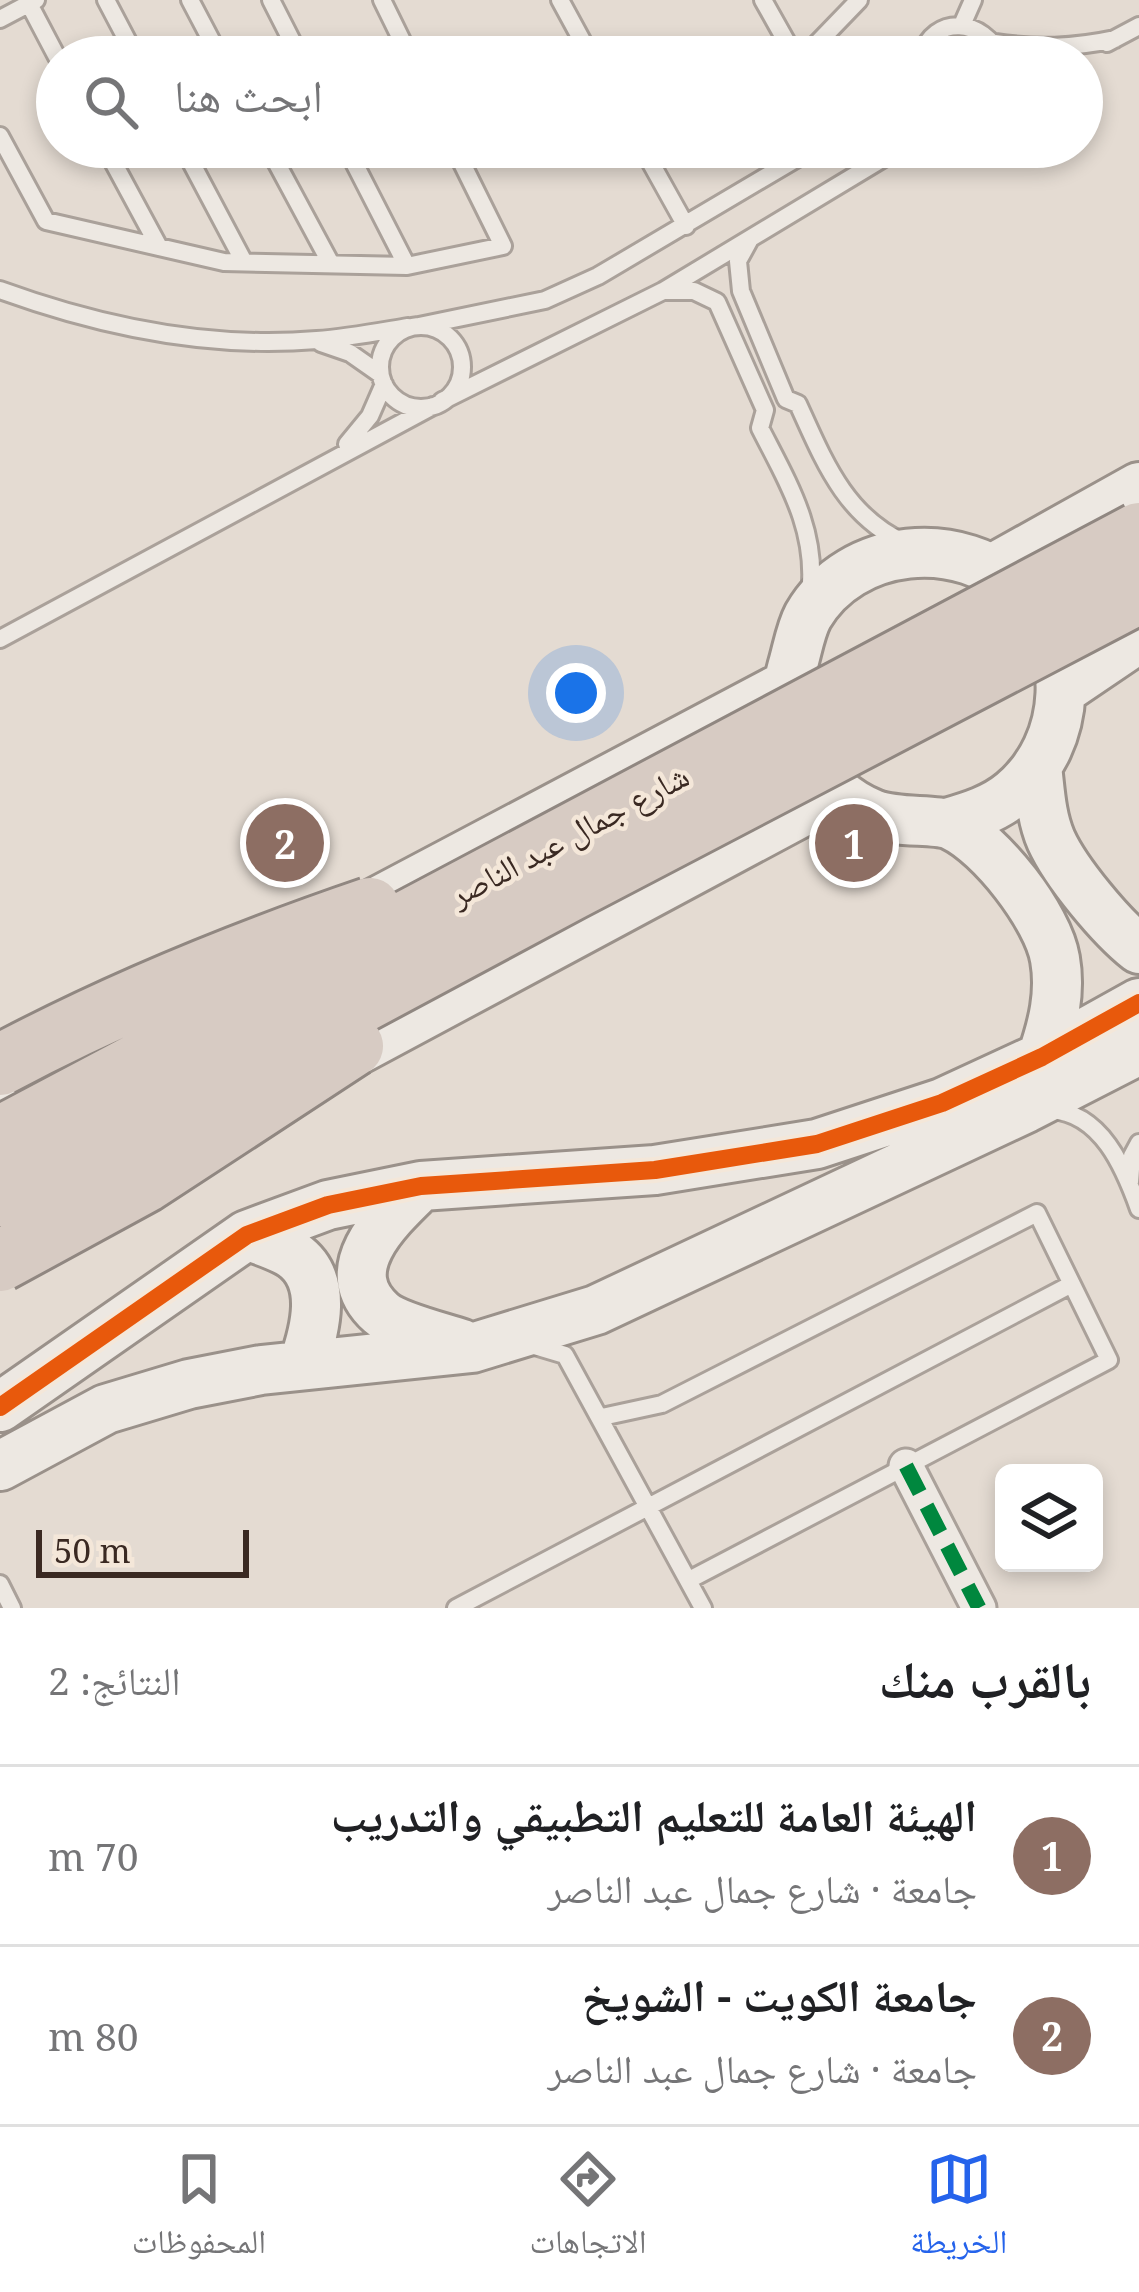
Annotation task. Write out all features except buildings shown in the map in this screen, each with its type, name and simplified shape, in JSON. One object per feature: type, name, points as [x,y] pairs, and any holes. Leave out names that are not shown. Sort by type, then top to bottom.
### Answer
[{"type":"highway","name":"شارع جمال عبد الناصر","points":[[0,1196],[1139,533]]},
{"type":"highway","name":"شارع جمال عبد الناصر","points":[[0,1137],[1139,593]]},
{"type":"highway","points":[[0,1065],[50,1038],[279,939],[555,870]]},
{"type":"highway","points":[[0,1261],[164,1170],[347,1051],[555,870]]},
{"type":"street","points":[[992,569],[1139,487]]},
{"type":"street","points":[[922,551],[958,555],[992,569],[1021,591],[1043,620],[1058,653],[1062,690],[1055,730],[1037,766],[1013,793],[982,812],[947,823],[910,824],[872,814],[837,793],[809,763],[793,725],[787,685],[807,618],[828,591],[856,570],[888,556],[922,551]]},
{"type":"street","points":[[1062,690],[1139,638]]},
{"type":"street","points":[[0,1102],[787,685]]},
{"type":"street","points":[[1037,766],[1052,842],[1114,930],[1139,949]]},
{"type":"street","points":[[0,1241],[837,793]]},
{"type":"street","points":[[947,823],[980,842],[1004,865],[1055,955],[1054,1021],[1042,1057]]},
{"type":"street","points":[[0,1407],[247,1235],[328,1205],[421,1186],[655,1170],[817,1144],[942,1103],[1042,1057],[1139,1003]]},
{"type":"street","points":[[0,1466],[106,1409],[189,1384],[488,1343],[596,1310],[1139,1050]]},
{"type":"street","points":[[421,1186],[378,1228],[360,1268],[368,1294],[383,1316],[488,1343]]},
{"type":"street","points":[[247,1235],[296,1256],[315,1290],[317,1325],[304,1365]]},
{"type":"street","points":[[907,1466],[979,1608]]},
{"type":"lane","points":[[106,0],[125,36]]},
{"type":"lane","points":[[190,0],[209,36]]},
{"type":"lane","points":[[271,0],[289,36]]},
{"type":"lane","points":[[382,0],[400,36]]},
{"type":"lane","points":[[560,0],[580,36]]},
{"type":"lane","points":[[763,0],[786,36]]},
{"type":"lane","points":[[962,25],[973,0]]},
{"type":"lane","points":[[0,20],[31,1],[47,36]]},
{"type":"lane","points":[[820,36],[852,3]]},
{"type":"lane","points":[[931,36],[962,25],[977,28],[985,36]]},
{"type":"lane","points":[[1103,45],[1139,26]]},
{"type":"lane","points":[[1103,42],[1115,39]]},
{"type":"lane","points":[[0,136],[46,221],[244,262],[407,266],[503,246],[464,168]]},
{"type":"lane","points":[[117,168],[159,247]]},
{"type":"lane","points":[[194,168],[244,262]]},
{"type":"lane","points":[[279,168],[331,264]]},
{"type":"lane","points":[[357,168],[407,266]]},
{"type":"lane","points":[[653,168],[686,226]]},
{"type":"lane","points":[[0,290],[106,322],[175,334],[315,340],[414,327],[545,300],[598,276],[781,168]]},
{"type":"lane","points":[[0,639],[339,453],[663,291],[867,168]]},
{"type":"lane","points":[[752,238],[739,261],[741,291],[786,399],[797,404],[836,487],[887,535],[922,551]]},
{"type":"lane","points":[[663,291],[694,291],[717,302],[764,410],[760,428],[802,509],[812,548],[807,618]]},
{"type":"lane","points":[[315,340],[350,353],[382,379],[404,404],[437,404],[460,377],[458,347],[434,328],[414,327],[385,345],[382,379],[370,416],[339,453]]},
{"type":"lane","points":[[764,410],[786,399]]},
{"type":"lane","points":[[1026,1108],[1063,1110],[1085,1118],[1130,1182],[1139,1209]]},
{"type":"lane","points":[[1130,1182],[1132,1156],[1139,1143]]},
{"type":"lane","points":[[602,1417],[662,1404],[1037,1213],[1109,1360],[689,1580]]},
{"type":"lane","points":[[456,1608],[1070,1285]]},
{"type":"lane","points":[[565,1355],[596,1310]]},
{"type":"lane","points":[[488,1343],[565,1355]]},
{"type":"lane","points":[[565,1355],[703,1608]]},
{"type":"lane","points":[[0,1584],[12,1608]]},
{"type":"marked path","points":[[906,1466],[979,1608]]},
{"type":"cycle path","points":[[0,1407],[247,1235],[328,1205],[421,1186],[655,1170],[817,1144],[942,1103],[1042,1057],[1139,1003]]},
{"type":"place","name":"جامعة الكويت - الشويخ","points":[[285,843]]},
{"type":"place","name":"الهيئة العامة للتعليم التطبيقي والتدريب","points":[[854,843]]}]
